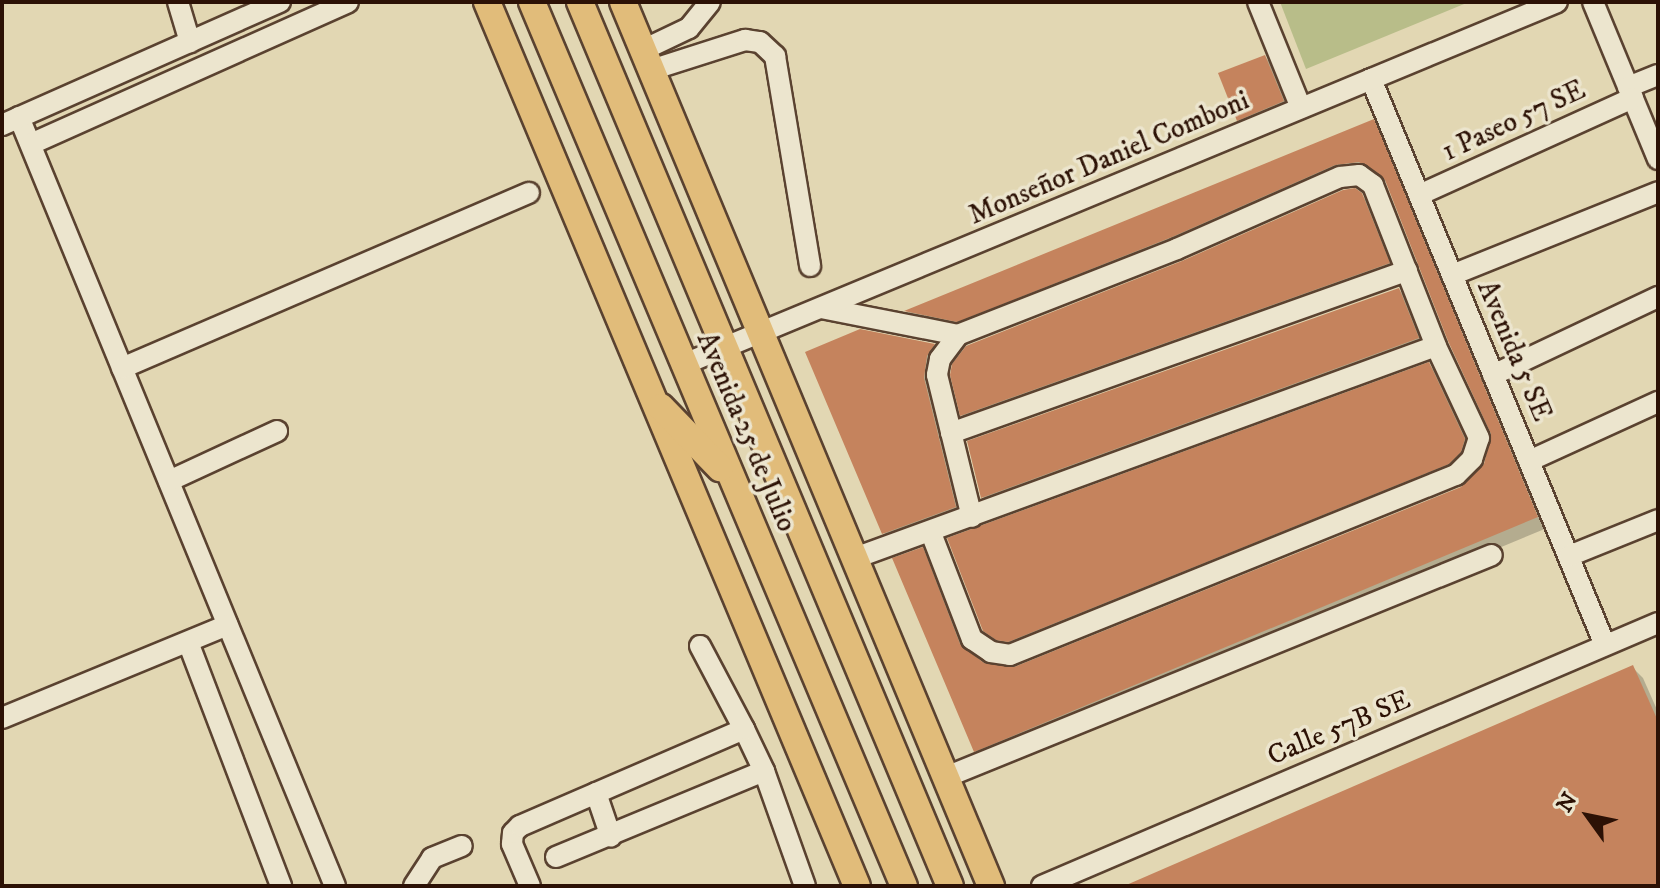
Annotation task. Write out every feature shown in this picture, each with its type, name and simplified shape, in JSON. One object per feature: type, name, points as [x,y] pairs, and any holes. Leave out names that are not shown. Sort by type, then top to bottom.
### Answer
[{"type":"main road","points":[[487,2],[857,886]]},
{"type":"main road","name":"Avenida 25 de Julio","points":[[532,2],[682,365],[904,886]]},
{"type":"main road","name":"Avenida 25 de Julio","points":[[580,2],[722,348],[950,886]]},
{"type":"main road","name":"Avenida 25 de Julio","points":[[623,2],[991,886]]},
{"type":"main road","points":[[651,396],[732,481]]},
{"type":"street","points":[[280,2],[11,121],[31,144],[335,886]]},
{"type":"street","points":[[31,144],[316,9],[348,2]]},
{"type":"street","points":[[647,60],[689,28],[710,2]]},
{"type":"street","points":[[1258,2],[1301,108]]},
{"type":"street","name":"Monseñor Daniel Comboni","points":[[682,365],[1557,2]]},
{"type":"street","points":[[1593,2],[1658,159]]},
{"type":"street","points":[[182,3],[190,42]]},
{"type":"street","points":[[647,60],[745,40],[760,42],[775,56],[810,266]]},
{"type":"street","name":"1 Paseo 57 SE","points":[[1419,195],[1630,92],[1658,75]]},
{"type":"street","name":"Avenida 5 SE","points":[[1371,79],[1605,645]]},
{"type":"street","points":[[931,533],[972,639],[991,652],[1010,655],[1456,475],[1472,459],[1479,438],[1436,346],[1373,185],[1359,175],[1340,177],[1177,249],[958,335],[940,359],[937,375],[972,517]]},
{"type":"street","points":[[1452,275],[1658,192]]},
{"type":"street","points":[[122,368],[529,193]]},
{"type":"street","points":[[951,433],[1407,271]]},
{"type":"street","points":[[1493,375],[1658,297]]},
{"type":"street","points":[[820,308],[958,335]]},
{"type":"street","points":[[855,558],[931,533],[1436,346]]},
{"type":"street","points":[[1529,461],[1658,402]]},
{"type":"street","points":[[169,481],[277,431]]},
{"type":"street","points":[[1569,556],[1658,520]]},
{"type":"street","points":[[946,777],[1492,555]]},
{"type":"street","name":"Calle 57B SE","points":[[1042,886],[1658,623]]},
{"type":"street","points":[[2,718],[228,625]]},
{"type":"street","points":[[188,642],[281,886]]},
{"type":"street","points":[[700,646],[764,771],[805,886]]},
{"type":"street","points":[[530,886],[512,844],[513,833],[520,826],[744,729]]},
{"type":"street","points":[[556,857],[611,837],[764,771]]},
{"type":"street","points":[[596,793],[611,837]]},
{"type":"street","points":[[414,886],[432,858],[462,846]]},
{"type":"green space","points":[[1280,2],[1469,2],[1306,69]]},
{"type":"building","points":[[1265,55],[1284,101],[1237,121],[1218,73]]},
{"type":"building","points":[[1374,119],[1538,517],[974,752],[892,558],[923,547],[960,644],[984,663],[1014,667],[1461,487],[1484,464],[1491,434],[1448,341],[1385,180],[1359,162],[1335,165],[1172,237],[957,322],[904,311]]},
{"type":"building","points":[[1355,188],[1362,193],[1390,263],[960,416],[950,375],[952,364],[966,346],[1182,261],[1343,190]]},
{"type":"building","points":[[1399,288],[1419,338],[981,498],[967,441]]},
{"type":"building","points":[[860,329],[935,344],[927,356],[924,378],[956,507],[882,534],[805,352]]},
{"type":"building","points":[[1429,362],[1465,439],[1461,452],[1449,464],[1008,642],[996,640],[983,631],[947,538]]},
{"type":"building","points":[[1633,665],[1658,721],[1658,886],[1124,886]]}]
